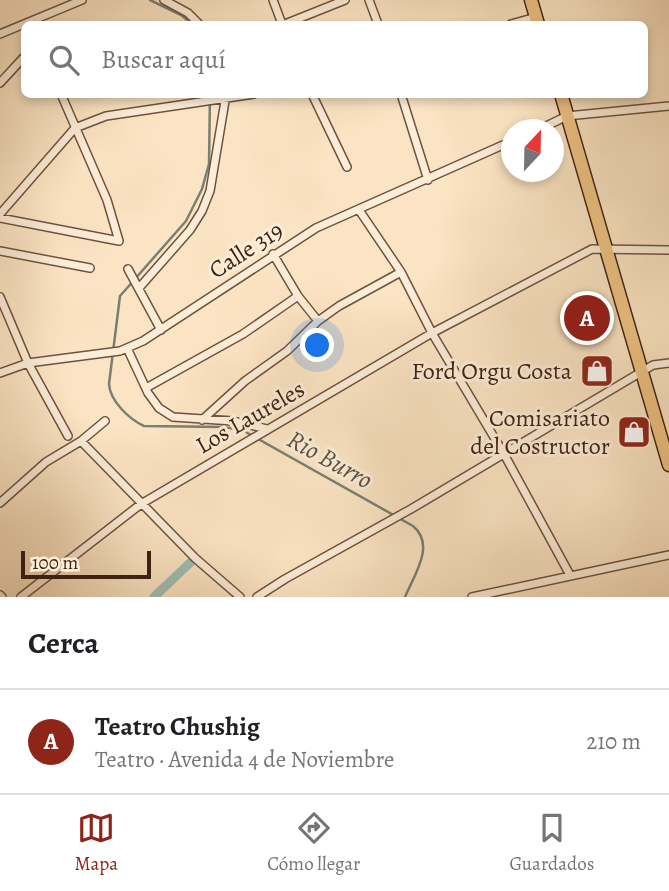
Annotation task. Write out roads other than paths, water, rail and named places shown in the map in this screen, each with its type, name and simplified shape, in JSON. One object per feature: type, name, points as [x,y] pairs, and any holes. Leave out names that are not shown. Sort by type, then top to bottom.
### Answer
[{"type":"main road","points":[[531,0],[537,21]]},
{"type":"main road","points":[[562,98],[669,465]]},
{"type":"street","points":[[35,21],[82,0]]},
{"type":"street","points":[[164,0],[188,13],[196,21]]},
{"type":"street","points":[[273,0],[282,21]]},
{"type":"street","points":[[291,21],[345,0]]},
{"type":"street","points":[[369,0],[377,21]]},
{"type":"street","points":[[0,34],[21,26]]},
{"type":"street","points":[[0,83],[21,60]]},
{"type":"street","points":[[63,98],[75,128],[107,200],[118,241],[0,216],[75,128],[106,116],[219,98]]},
{"type":"street","points":[[137,286],[190,230],[202,211],[210,191],[224,98]]},
{"type":"street","points":[[314,98],[347,167]]},
{"type":"street","points":[[402,98],[428,180]]},
{"type":"street","points":[[561,119],[567,116],[669,106]]},
{"type":"street","name":"Calle 319","points":[[0,373],[27,363],[123,349],[143,341],[316,228],[501,146]]},
{"type":"street","points":[[359,210],[401,272],[432,333],[504,454],[570,575]]},
{"type":"street","name":"Los Laureles","points":[[21,597],[141,504],[432,333],[592,249],[669,250]]},
{"type":"street","points":[[0,251],[90,268]]},
{"type":"street","points":[[273,254],[298,296],[318,321]]},
{"type":"street","points":[[128,269],[161,330]]},
{"type":"street","points":[[202,420],[245,381],[287,351],[318,321],[339,306],[401,272]]},
{"type":"street","points":[[146,388],[243,334],[298,296]]},
{"type":"street","points":[[0,297],[27,363],[68,436]]},
{"type":"street","points":[[123,349],[159,408],[173,417],[233,421],[264,431]]},
{"type":"street","points":[[257,597],[653,365],[669,363]]},
{"type":"street","points":[[0,503],[46,462],[81,441],[105,421]]},
{"type":"street","points":[[81,441],[195,558],[240,597]]},
{"type":"street","points":[[472,597],[669,555]]},
{"type":"waterway","points":[[150,0],[188,21]]},
{"type":"waterway","name":"Rio Burro","points":[[210,98],[209,164],[202,189],[186,221],[120,296],[110,390],[121,409],[144,426],[225,427],[244,431],[413,526],[420,534],[423,551],[418,570],[405,597]]},
{"type":"waterway","points":[[154,597],[195,558]]},
{"type":"place","name":"Teatro Chushig","points":[[587,318]]},
{"type":"place","name":"Ford Orgu Costa","points":[[597,371]]},
{"type":"place","name":"Comisariato del Costructor","points":[[634,432]]}]
